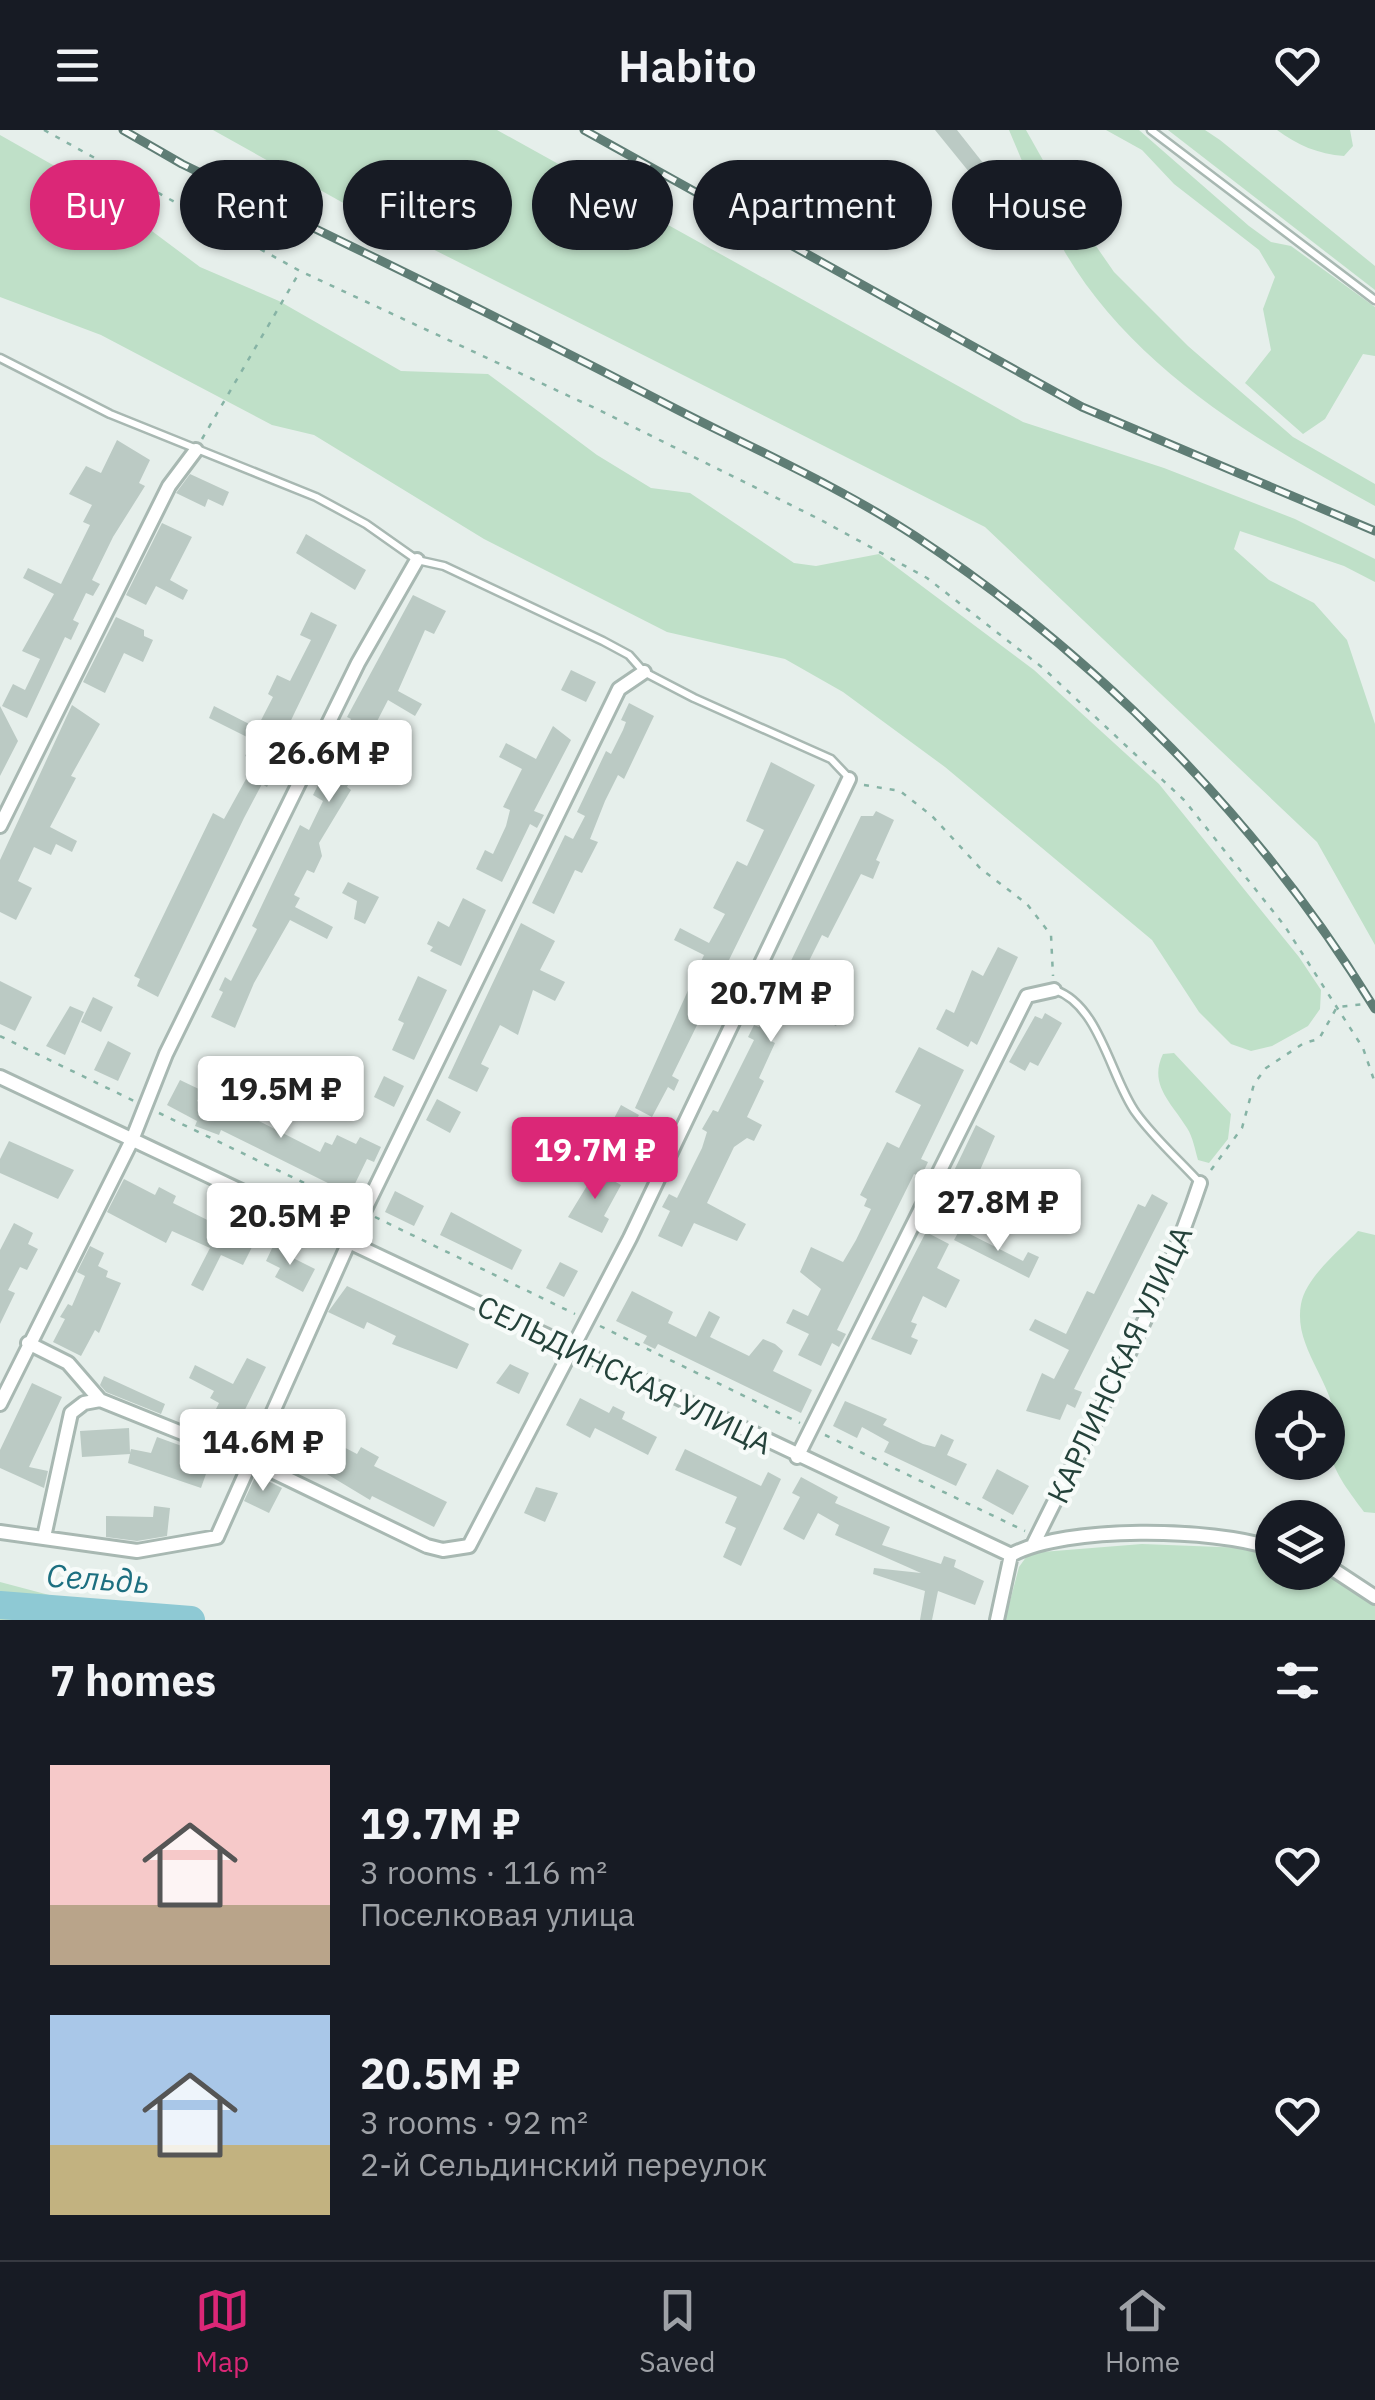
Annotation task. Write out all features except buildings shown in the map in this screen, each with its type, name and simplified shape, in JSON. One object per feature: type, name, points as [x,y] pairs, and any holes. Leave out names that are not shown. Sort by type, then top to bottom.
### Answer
[{"type":"street","points":[[0,826],[169,486],[196,450]]},
{"type":"street","points":[[0,1404],[148,1108],[166,1054],[296,787],[358,662],[417,560]]},
{"type":"street","points":[[0,1532],[137,1551],[217,1537],[349,1242],[619,690],[644,672]]},
{"type":"street","points":[[28,1343],[68,1363],[100,1400],[249,1460],[427,1546],[459,1550],[476,1539],[574,1350],[849,779]]},
{"type":"street","points":[[798,1458],[1027,996],[1054,990]]},
{"type":"street","name":"СЕЛЬДИНСКАЯ УЛИЦА","points":[[0,1077],[798,1458],[1012,1555]]},
{"type":"street","name":"КАРЛИНСКАЯ УЛИЦА","points":[[1036,1540],[1082,1442],[1113,1391],[1181,1241],[1200,1183]]},
{"type":"street","points":[[44,1537],[71,1414],[84,1403],[100,1400]]},
{"type":"street","points":[[997,1620],[1012,1555],[1036,1540],[1204,1537],[1255,1545]]},
{"type":"street","points":[[1345,1577],[1375,1597]]},
{"type":"lane","points":[[1151,130],[1375,300]]},
{"type":"lane","points":[[0,358],[110,414],[316,497],[366,524],[417,560],[444,566],[603,640],[630,655],[644,672],[831,758],[849,779]]},
{"type":"lane","points":[[1054,990],[1067,994],[1099,1036],[1134,1111],[1200,1183]]},
{"type":"path","points":[[44,130],[300,272],[599,410],[822,520],[927,578],[1043,668],[1184,800],[1284,925],[1364,1048],[1375,1083]]},
{"type":"path","points":[[196,450],[300,272]]},
{"type":"path","points":[[849,779],[875,789],[900,791],[932,816],[981,869],[1027,904],[1051,935],[1054,990]]},
{"type":"path","points":[[1337,1007],[1375,1003]]},
{"type":"path","points":[[1200,1183],[1242,1128],[1251,1108],[1254,1084],[1266,1068],[1304,1044],[1320,1039],[1337,1007]]},
{"type":"path","points":[[0,1036],[1036,1540]]},
{"type":"green space","points":[[213,130],[497,130],[551,160],[532,160],[532,250],[673,250],[673,228],[693,239],[693,250],[713,250],[1023,422],[1164,468],[1295,519],[1375,559],[1375,582],[1344,566],[1240,531],[1234,549],[1269,580],[1314,603],[1347,640],[1375,724],[1375,945],[1317,842],[985,527],[435,250],[512,250],[512,160],[343,160],[343,203],[323,192],[323,160],[267,160]]},
{"type":"green space","points":[[1009,130],[1026,130],[1043,160],[1022,160]]},
{"type":"green space","points":[[1106,130],[1139,130],[1249,226],[1271,242],[1291,246],[1375,307],[1375,356],[1363,354],[1325,419],[1303,434],[1245,383],[1271,350],[1263,309],[1275,277],[1259,250],[1174,184],[1142,150]]},
{"type":"green space","points":[[1168,130],[1205,130],[1220,140],[1375,266],[1375,290]]},
{"type":"green space","points":[[1277,130],[1350,130],[1353,146],[1344,156],[1325,153]]},
{"type":"green space","points":[[0,135],[44,160],[30,160],[30,250],[160,250],[160,237],[200,267],[279,301],[401,371],[488,374],[597,455],[651,488],[690,493],[794,563],[816,566],[879,554],[1034,670],[1159,784],[1299,957],[1321,990],[1320,1009],[1308,1026],[1272,1046],[1251,1051],[1231,1044],[1199,1012],[1152,940],[945,767],[843,692],[785,659],[667,632],[484,539],[314,435],[272,425],[101,335],[0,297]]},
{"type":"green space","points":[[1064,250],[1099,250],[1114,272],[1188,346],[1293,437],[1375,484],[1375,506],[1288,456],[1203,400],[1127,333],[1094,296]]},
{"type":"green space","points":[[1174,1053],[1231,1114],[1228,1139],[1209,1163],[1198,1160],[1189,1132],[1160,1084],[1163,1054]]},
{"type":"green space","points":[[1358,1231],[1375,1235],[1375,1513],[1364,1512],[1342,1480],[1345,1390],[1327,1390],[1303,1335],[1300,1320],[1304,1294],[1325,1264]]},
{"type":"green space","points":[[1142,1544],[1246,1548],[1255,1551],[1255,1590],[1345,1590],[1345,1580],[1375,1603],[1375,1620],[1005,1620],[1019,1567],[1029,1553]]},
{"type":"green space","points":[[0,1582],[68,1600],[68,1620],[0,1620]]},
{"type":"waterway","name":"Сельдь","points":[[0,1605],[191,1620]]},
{"type":"railway","points":[[123,130],[182,164],[828,485],[915,536],[983,583],[1111,690],[1228,809],[1281,873],[1375,1009]]},
{"type":"railway","points":[[584,130],[1082,407],[1375,531]]}]
